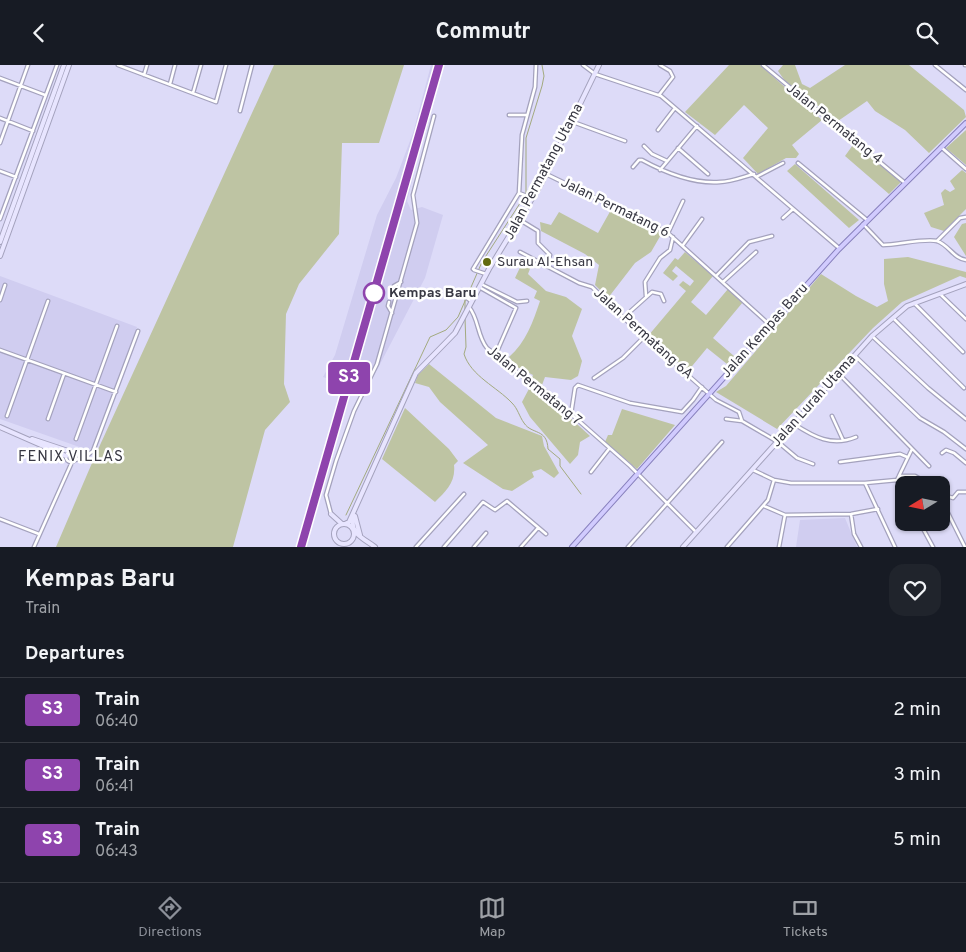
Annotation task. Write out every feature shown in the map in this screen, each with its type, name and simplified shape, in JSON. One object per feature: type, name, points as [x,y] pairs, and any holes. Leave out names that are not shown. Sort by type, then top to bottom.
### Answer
[{"type":"main road","name":"Jalan Kempas Baru","points":[[572,547],[839,249],[966,123]]},
{"type":"street","points":[[0,143],[28,65]]},
{"type":"street","points":[[0,219],[57,65]]},
{"type":"street","points":[[0,242],[64,65]]},
{"type":"street","points":[[0,256],[70,65]]},
{"type":"street","points":[[118,65],[216,102],[226,65]]},
{"type":"street","points":[[144,75],[146,65]]},
{"type":"street","points":[[170,84],[175,65]]},
{"type":"street","points":[[193,93],[201,65]]},
{"type":"street","points":[[240,111],[252,65]]},
{"type":"street","points":[[483,273],[473,270],[520,194],[522,135],[535,87],[536,65]]},
{"type":"street","points":[[584,65],[595,74],[659,95],[755,175],[839,249]]},
{"type":"street","name":"Jalan Permatang Utama","points":[[344,524],[349,522],[416,373],[455,333],[468,309],[470,300],[480,285],[483,273],[520,220],[531,197],[546,174],[573,122],[599,65]]},
{"type":"street","points":[[659,95],[673,77],[670,71],[660,65]]},
{"type":"street","name":"Jalan Permatang 4","points":[[763,65],[904,183]]},
{"type":"street","points":[[935,65],[966,90]]},
{"type":"street","points":[[0,77],[46,95]]},
{"type":"street","points":[[658,130],[675,108]]},
{"type":"street","points":[[509,115],[527,115]]},
{"type":"street","points":[[336,547],[334,535],[336,529],[326,498],[336,461],[354,411],[377,363],[418,223],[413,195],[434,116]]},
{"type":"street","points":[[0,118],[34,131]]},
{"type":"street","points":[[573,122],[625,141]]},
{"type":"street","points":[[660,170],[697,126]]},
{"type":"street","points":[[644,146],[652,154],[667,161]]},
{"type":"street","points":[[941,147],[966,169]]},
{"type":"street","points":[[678,148],[708,174]]},
{"type":"street","points":[[633,167],[639,160],[642,160],[660,170],[709,182],[721,183],[755,175],[783,163]]},
{"type":"street","points":[[798,163],[867,220]]},
{"type":"street","points":[[0,171],[16,177]]},
{"type":"street","name":"Jalan Permatang 6","points":[[546,174],[668,233],[771,325]]},
{"type":"street","points":[[520,194],[531,197]]},
{"type":"street","points":[[668,233],[683,201]]},
{"type":"street","points":[[783,219],[792,209]]},
{"type":"street","points":[[937,241],[960,218],[966,217]]},
{"type":"street","points":[[683,245],[702,219]]},
{"type":"street","points":[[520,220],[538,231],[538,243],[550,255],[546,265]]},
{"type":"street","points":[[863,224],[883,245],[937,241],[950,249],[959,259],[966,260]]},
{"type":"street","points":[[717,275],[749,242],[772,236]]},
{"type":"street","points":[[646,296],[645,283],[660,258],[670,250],[673,237]]},
{"type":"street","name":"Jalan Permatang 6A","points":[[520,252],[579,283],[592,287],[623,318],[719,403],[739,412],[742,421]]},
{"type":"street","points":[[723,281],[756,252]]},
{"type":"street","points":[[391,295],[394,285],[401,282]]},
{"type":"street","points":[[0,300],[5,285]]},
{"type":"street","points":[[480,285],[517,302],[527,301]]},
{"type":"street","points":[[480,285],[516,308],[495,356]]},
{"type":"street","name":"Jalan Lurah Utama","points":[[683,547],[754,470],[872,336],[892,317],[906,305],[965,285]]},
{"type":"street","points":[[623,318],[652,292],[658,291],[664,301]]},
{"type":"street","points":[[461,294],[470,300]]},
{"type":"street","points":[[940,294],[966,319]]},
{"type":"street","points":[[6,416],[48,301]]},
{"type":"street","points":[[389,302],[388,306],[392,313]]},
{"type":"street","points":[[914,303],[963,352]]},
{"type":"street","name":"Jalan Permatang 7","points":[[468,309],[475,317],[482,343],[495,356],[545,391],[637,474],[696,532]]},
{"type":"street","points":[[892,317],[964,387]]},
{"type":"street","points":[[76,439],[117,326]]},
{"type":"street","points":[[0,427],[28,438],[73,461],[89,455],[93,451],[138,331]]},
{"type":"street","points":[[872,336],[966,419]]},
{"type":"street","points":[[594,378],[623,358],[645,337]]},
{"type":"street","points":[[0,350],[116,392]]},
{"type":"street","points":[[855,356],[920,418],[944,432],[966,449]]},
{"type":"street","points":[[48,419],[64,374]]},
{"type":"street","points":[[839,374],[912,446],[912,449],[929,466]]},
{"type":"street","points":[[571,414],[575,388],[578,385],[630,403],[682,411],[702,387]]},
{"type":"street","points":[[832,416],[843,440]]},
{"type":"street","points":[[726,419],[742,421],[778,442],[797,458],[813,464]]},
{"type":"street","points":[[794,425],[819,439],[843,440],[856,437]]},
{"type":"street","points":[[28,438],[44,441],[72,452],[89,455]]},
{"type":"street","points":[[628,547],[722,442]]},
{"type":"street","points":[[591,472],[609,449]]},
{"type":"street","points":[[899,476],[912,449]]},
{"type":"street","points":[[942,453],[946,450],[954,453],[966,463]]},
{"type":"street","points":[[66,458],[72,452]]},
{"type":"street","points":[[34,547],[73,461],[72,452]]},
{"type":"street","points":[[840,462],[900,454],[907,457]]},
{"type":"street","points":[[66,458],[68,471]]},
{"type":"street","points":[[754,470],[774,480],[807,484],[865,483],[895,480]]},
{"type":"street","points":[[727,547],[764,506],[769,498],[774,480]]},
{"type":"street","points":[[865,483],[895,547]]},
{"type":"street","points":[[950,497],[953,498],[958,492],[966,492]]},
{"type":"street","points":[[416,547],[464,494]]},
{"type":"street","points":[[444,547],[483,502],[495,510],[507,501],[546,534]]},
{"type":"street","points":[[764,506],[785,515],[851,514],[878,509]]},
{"type":"street","points":[[354,511],[361,537]]},
{"type":"street","name":"Jalan Permatang Utama","points":[[352,529],[354,511]]},
{"type":"street","points":[[330,513],[375,547]]},
{"type":"street","points":[[851,514],[854,534],[860,547]]},
{"type":"street","points":[[779,547],[785,515]]},
{"type":"street","points":[[950,517],[965,547]]},
{"type":"street","points":[[0,519],[39,534]]},
{"type":"street","points":[[336,529],[344,524]]},
{"type":"street","points":[[521,547],[538,527]]},
{"type":"street","points":[[346,545],[353,537],[352,529]]},
{"type":"street","points":[[924,531],[933,547]]},
{"type":"street","points":[[474,547],[486,533]]},
{"type":"street","points":[[336,540],[354,547]]},
{"type":"shaded area","points":[[431,65],[441,65],[407,201],[411,210],[422,207],[443,215],[425,278],[366,391],[323,377],[335,355],[377,215],[396,178],[413,133]]},
{"type":"shaded area","points":[[0,276],[137,327],[92,448],[88,450],[0,419]]},
{"type":"shaded area","points":[[845,518],[857,547],[796,547],[800,520]]},
{"type":"green space","points":[[274,65],[404,65],[379,143],[342,143],[339,234],[299,284],[286,314],[284,384],[290,402],[265,430],[233,547],[56,547],[95,456]]},
{"type":"green space","points":[[729,65],[760,65],[822,120],[792,145],[799,154],[796,158],[786,158],[758,174],[743,158],[768,128],[744,105],[715,135],[685,112]]},
{"type":"green space","points":[[783,65],[795,65],[802,84],[810,88],[845,65],[909,65],[964,110],[966,117],[929,153],[905,130],[875,111],[867,101],[838,121],[785,81],[778,71]]},
{"type":"green space","points":[[966,130],[966,165],[946,148]]},
{"type":"green space","points":[[855,142],[901,182],[889,194],[845,156]]},
{"type":"green space","points":[[795,164],[859,220],[849,228],[787,171]]},
{"type":"green space","points":[[962,170],[966,173],[966,209],[944,231],[931,227],[924,213],[944,205],[941,193],[945,189],[950,192],[955,189],[950,181]]},
{"type":"green space","points":[[612,208],[662,233],[651,252],[635,263],[608,298],[595,285],[599,265],[585,254],[541,231],[540,222],[551,225],[559,212],[598,233]]},
{"type":"green space","points":[[966,223],[966,256],[954,237],[962,224]]},
{"type":"green space","points":[[685,252],[713,276],[691,302],[706,315],[728,289],[743,302],[713,338],[734,356],[727,364],[707,348],[688,371],[648,336],[686,291],[679,285],[683,281],[690,286],[694,281],[676,266],[672,271],[678,276],[673,281],[663,273],[675,258],[678,260]]},
{"type":"green space","points":[[525,257],[533,261],[528,274],[546,291],[566,297],[582,309],[572,336],[582,361],[578,376],[571,380],[545,377],[542,385],[531,380],[533,375],[517,367],[509,357],[520,345],[532,324],[540,301],[534,298],[537,291],[515,278]]},
{"type":"green space","points":[[908,257],[966,272],[966,278],[960,276],[902,302],[873,328],[777,429],[716,392],[726,386],[821,274],[877,307],[888,301],[884,284],[884,259]]},
{"type":"green space","points":[[429,364],[496,418],[542,436],[544,446],[559,473],[554,478],[541,469],[532,472],[534,477],[512,491],[503,489],[463,463],[488,445],[440,402],[429,387],[415,383],[418,375]]},
{"type":"green space","points":[[531,385],[542,392],[590,436],[580,442],[578,455],[570,464],[530,417],[522,402]]},
{"type":"green space","points":[[405,408],[449,449],[458,461],[454,465],[452,481],[435,502],[382,459]]},
{"type":"green space","points":[[622,409],[675,425],[637,469],[605,442],[608,435],[612,435]]},
{"type":"waterway","points":[[346,515],[430,337],[446,330],[458,317],[482,262],[526,194],[526,138],[542,86],[544,76],[542,65]]},
{"type":"waterway","points":[[465,300],[465,311]]},
{"type":"waterway","points":[[465,318],[466,347],[464,354],[467,362],[478,375],[512,403],[527,427],[545,438],[548,449],[560,459],[560,466],[581,494]]},
{"type":"railway","points":[[301,547],[439,65]]},
{"type":"train","name":"S3","points":[[301,547],[439,65]]},
{"type":"place","name":"Surau Al-Ehsan","points":[[487,262]]},
{"type":"place","name":"Kempas Baru","points":[[374,293]]},
{"type":"district","name":"FENIX VILLAS","points":[[71,457]]}]
